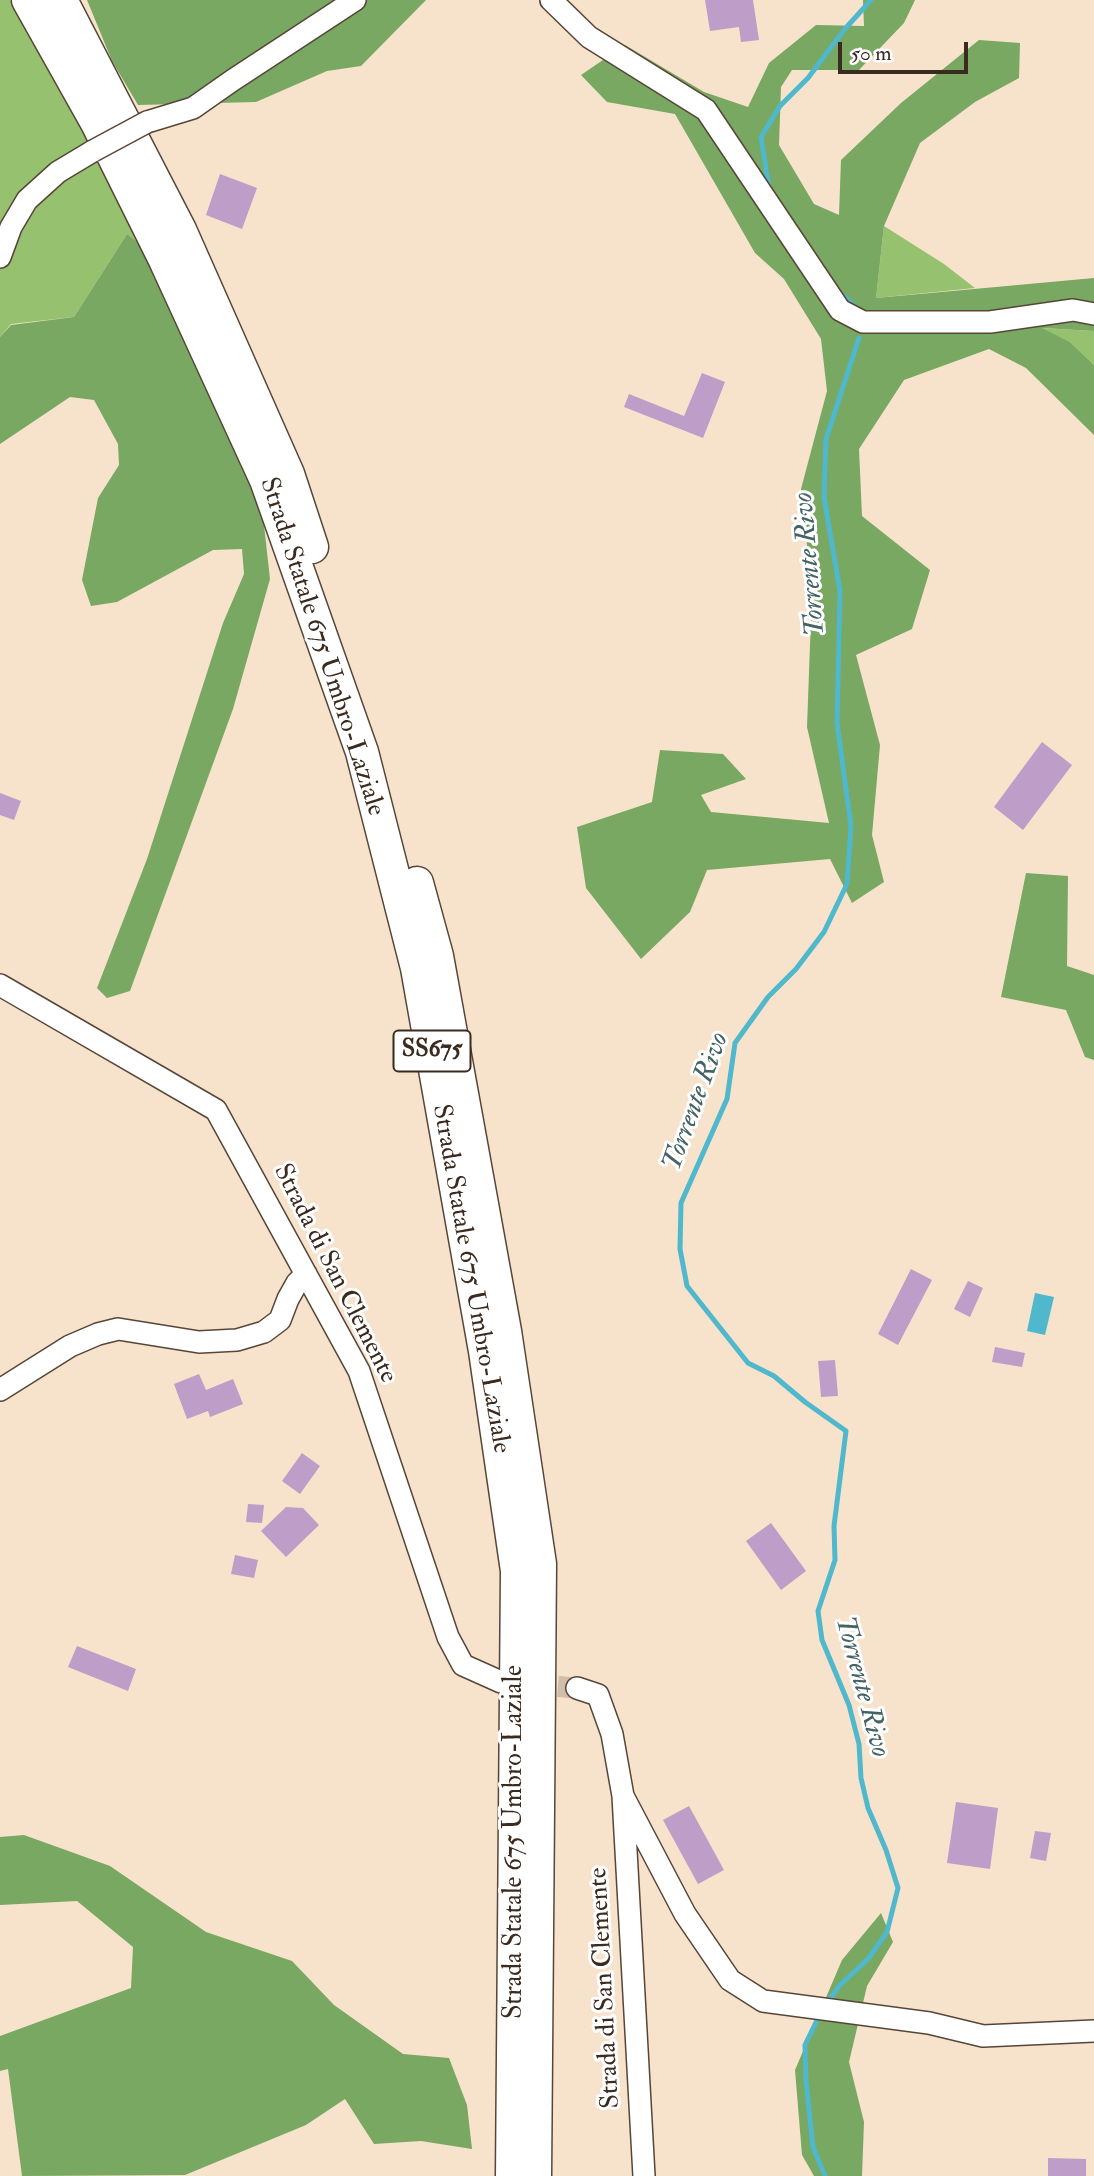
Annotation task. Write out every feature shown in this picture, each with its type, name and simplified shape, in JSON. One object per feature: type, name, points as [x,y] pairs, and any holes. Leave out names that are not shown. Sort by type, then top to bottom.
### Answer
[{"type":"highway","name":"Strada Statale 675 Umbro-Laziale","points":[[28,0],[97,123],[159,247],[266,480],[362,752],[417,968],[485,1351],[517,1571],[512,2176]]},
{"type":"highway","name":"Strada Statale 675 Umbro-Laziale","points":[[61,0],[180,230],[288,474],[381,752],[437,956],[505,1331],[540,1564],[535,2176]]},
{"type":"street","points":[[0,257],[11,226],[27,200],[58,172],[147,122],[194,108],[355,0]]},
{"type":"street","points":[[551,0],[589,37],[706,110],[840,310],[863,322],[990,322],[1073,310],[1094,314]]},
{"type":"street","name":"Strada di San Clemente","points":[[0,985],[216,1110],[359,1371],[448,1637],[463,1665],[500,1682]]},
{"type":"street","points":[[0,1390],[70,1346],[118,1329],[199,1342],[237,1340],[264,1332],[280,1321],[288,1299],[306,1274]]},
{"type":"street","name":"Strada di San Clemente","points":[[577,1688],[598,1695],[612,1734],[624,1797],[644,2176]]},
{"type":"street","name":"Strada di San Clemente","points":[[624,1797],[685,1914],[730,1980],[763,2001],[929,2023],[983,2036],[1094,2031]]},
{"type":"green space","points":[[0,0],[10,0],[16,10],[69,103],[110,187],[143,246],[127,234],[74,317],[11,324],[0,337]]},
{"type":"green space","points":[[87,0],[426,0],[361,66],[327,71],[256,102],[138,105],[112,61]]},
{"type":"green space","points":[[863,0],[915,0],[904,23],[859,70],[792,70],[781,87],[779,145],[814,204],[839,215],[841,160],[901,103],[979,40],[1020,43],[1019,78],[975,102],[920,143],[884,226],[876,298],[1094,278],[1094,331],[1042,328],[1070,342],[1094,365],[1094,435],[1026,368],[989,349],[904,380],[859,449],[862,516],[930,570],[912,629],[856,655],[880,745],[872,835],[884,882],[852,903],[830,859],[707,870],[690,912],[641,959],[586,888],[577,827],[652,802],[660,750],[723,754],[746,779],[701,795],[711,812],[829,823],[807,727],[812,591],[801,489],[827,391],[821,339],[784,279],[755,253],[675,114],[607,102],[581,75],[625,45],[704,92],[748,107],[769,63],[816,25],[864,26]]},
{"type":"green space","points":[[884,226],[944,264],[975,288],[876,298]]},
{"type":"green space","points":[[127,234],[143,246],[216,394],[263,516],[270,579],[233,709],[130,991],[107,998],[97,988],[147,859],[223,623],[244,574],[242,549],[213,550],[117,602],[91,606],[82,580],[98,498],[119,465],[118,444],[94,400],[70,397],[0,444],[0,337],[11,325],[74,317]]},
{"type":"green space","points":[[1040,328],[1094,331],[1094,365],[1070,342]]},
{"type":"green space","points":[[1026,873],[1068,876],[1067,966],[1094,975],[1094,1060],[1085,1057],[1066,1010],[1001,997]]},
{"type":"green space","points":[[24,1835],[110,1866],[206,1932],[292,1961],[334,2005],[403,2054],[449,2058],[467,2105],[472,2149],[421,2141],[374,2144],[345,2099],[306,2125],[185,2175],[22,2176],[8,2069],[0,2071],[0,2036],[131,1988],[133,1947],[77,1901],[0,1905],[0,1837]]},
{"type":"green space","points":[[881,1913],[893,1942],[867,1986],[849,2062],[864,2122],[862,2176],[814,2176],[802,2155],[795,2070],[842,1960]]},
{"type":"water","points":[[1035,1293],[1054,1297],[1045,1335],[1027,1331]]},
{"type":"building","points":[[705,0],[753,0],[759,40],[741,42],[739,27],[710,31]]},
{"type":"building","points":[[220,174],[257,188],[242,229],[206,215]]},
{"type":"building","points":[[702,373],[725,382],[703,438],[624,407],[629,394],[684,416]]},
{"type":"building","points":[[1042,742],[1072,765],[1023,830],[994,807]]},
{"type":"building","points":[[0,793],[21,801],[14,820],[0,815]]},
{"type":"building","points":[[911,1269],[932,1280],[898,1345],[878,1334]]},
{"type":"building","points":[[968,1281],[983,1288],[970,1317],[954,1309]]},
{"type":"building","points":[[995,1347],[1025,1353],[1022,1367],[992,1362]]},
{"type":"building","points":[[835,1360],[838,1396],[821,1397],[818,1361]]},
{"type":"building","points":[[199,1374],[206,1390],[233,1379],[243,1404],[210,1417],[208,1411],[187,1419],[174,1384]]},
{"type":"building","points":[[302,1453],[320,1466],[300,1494],[282,1481]]},
{"type":"building","points":[[248,1504],[264,1505],[262,1523],[246,1522]]},
{"type":"building","points":[[286,1507],[303,1508],[319,1525],[286,1557],[261,1531]]},
{"type":"building","points":[[771,1523],[806,1571],[781,1590],[746,1541]]},
{"type":"building","points":[[235,1555],[258,1560],[254,1578],[231,1574]]},
{"type":"building","points":[[77,1646],[136,1669],[128,1691],[68,1667]]},
{"type":"building","points":[[956,1802],[998,1808],[990,1869],[947,1863]]},
{"type":"building","points":[[689,1806],[724,1870],[698,1884],[663,1820]]},
{"type":"building","points":[[1035,1831],[1051,1833],[1046,1861],[1030,1858]]},
{"type":"building","points":[[1048,2158],[1086,2159],[1086,2176],[1048,2176]]},
{"type":"waterway","name":"Torrente Rivo","points":[[769,188],[761,137],[780,106],[808,78],[844,30],[871,0]]},
{"type":"waterway","name":"Torrente Rivo","points":[[838,291],[859,310]]},
{"type":"waterway","name":"Torrente Rivo","points":[[827,2003],[840,1985],[868,1959],[887,1932],[898,1888],[886,1850],[868,1808],[861,1778],[859,1744],[849,1705],[822,1640],[818,1611],[835,1560],[834,1526],[846,1431],[774,1376],[748,1363],[687,1286],[680,1249],[681,1203],[727,1099],[735,1043],[768,997],[796,969],[824,932],[847,884],[851,826],[837,723],[840,591],[824,497],[826,439],[859,338]]},
{"type":"waterway","name":"Torrente Rivo","points":[[820,2014],[805,2045],[806,2081],[813,2147],[825,2176]]},
{"type":"tunnel","points":[[527,1684],[577,1688]]}]
